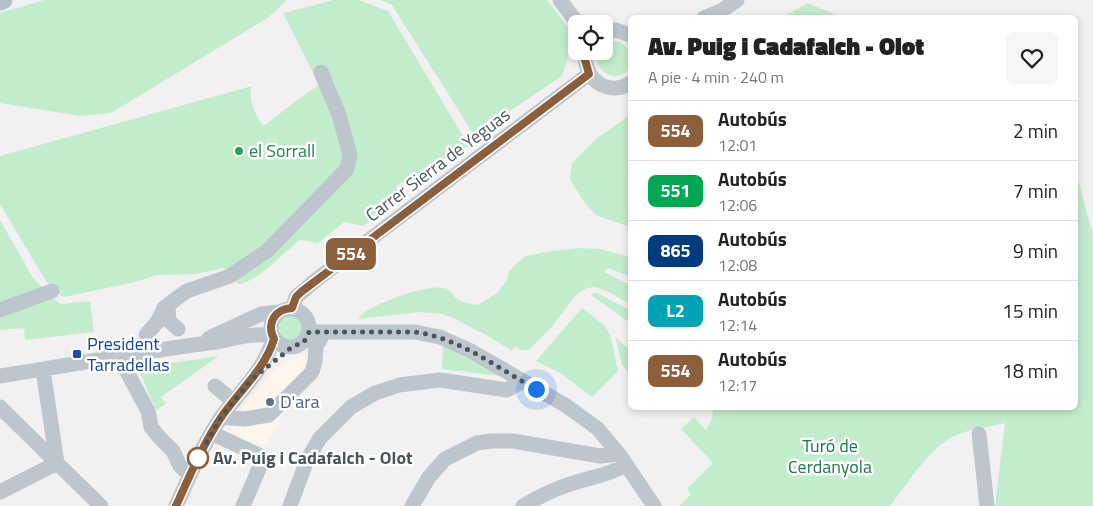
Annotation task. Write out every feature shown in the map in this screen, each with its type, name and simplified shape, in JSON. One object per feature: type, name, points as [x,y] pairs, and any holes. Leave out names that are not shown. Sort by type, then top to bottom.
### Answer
[{"type":"street","points":[[560,0],[571,15]]},
{"type":"street","points":[[711,15],[737,0]]},
{"type":"street","points":[[613,30],[628,34]]},
{"type":"street","points":[[585,60],[589,74],[598,84],[618,88],[628,84]]},
{"type":"street","points":[[146,335],[154,327],[164,308],[171,302],[187,291],[230,276],[267,251],[347,169],[350,155],[339,115],[322,72]]},
{"type":"street","name":"Carrer Sierra de Yeguas","points":[[286,310],[308,286],[589,74]]},
{"type":"street","points":[[0,310],[52,291]]},
{"type":"street","points":[[171,302],[168,310],[169,321],[178,329]]},
{"type":"street","points":[[286,310],[275,315],[270,325],[273,337],[281,346],[292,347]]},
{"type":"street","points":[[191,345],[261,314],[286,310],[304,315],[313,333],[316,346],[312,372],[269,415],[244,419],[221,417]]},
{"type":"street","points":[[252,379],[292,347],[304,342],[313,333],[426,333],[446,339],[469,350],[580,414],[597,428],[623,460],[654,506]]},
{"type":"street","points":[[0,376],[235,339],[256,334],[273,337]]},
{"type":"street","points":[[176,506],[211,433],[267,356],[273,337]]},
{"type":"street","points":[[235,339],[256,343],[259,349],[259,363],[252,379]]},
{"type":"street","points":[[119,357],[148,411],[151,427],[173,451],[180,466],[190,476]]},
{"type":"street","points":[[43,370],[57,463]]},
{"type":"street","points":[[290,506],[307,460],[320,438],[351,407],[375,393],[399,385],[440,380],[507,390],[522,382]]},
{"type":"street","points":[[215,386],[233,401]]},
{"type":"street","points":[[0,407],[101,506]]},
{"type":"street","points":[[211,433],[260,456],[262,464],[243,506]]},
{"type":"street","points":[[978,434],[987,506]]},
{"type":"street","points":[[412,506],[429,477],[445,459],[477,443],[513,441],[623,460]]},
{"type":"street","points":[[523,506],[539,497],[576,482],[612,473],[623,460]]},
{"type":"street","points":[[0,492],[57,463]]},
{"type":"shaded area","name":"D'ara","points":[[300,353],[322,373],[281,417],[264,447],[231,432],[244,406],[270,375],[286,361]]},
{"type":"green space","points":[[44,0],[287,0],[269,17],[111,113],[80,116],[0,103],[0,13]]},
{"type":"green space","name":"el Sorrall","points":[[334,0],[359,0],[388,11],[469,146],[396,186],[403,198],[363,226],[344,222],[318,243],[300,240],[262,273],[245,282],[238,284],[224,268],[195,274],[157,275],[135,282],[64,297],[52,291],[0,204],[0,156],[252,86],[251,102],[264,126],[319,85],[283,13]]},
{"type":"green space","points":[[380,0],[547,0],[568,27],[568,58],[562,76],[474,135],[392,5]]},
{"type":"green space","points":[[808,3],[836,15],[787,15]]},
{"type":"green space","points":[[613,41],[621,42],[628,49],[628,69],[625,73],[613,76],[607,74],[598,65],[597,60],[613,60]]},
{"type":"green space","points":[[628,116],[628,226],[596,215],[584,202],[570,179],[572,163],[596,139]]},
{"type":"green space","name":"Turó de Cerdanyola","points":[[1078,180],[1093,235],[1093,506],[995,506],[1005,423],[962,433],[942,444],[918,470],[890,506],[679,506],[691,494],[687,489],[713,463],[681,429],[694,417],[706,430],[712,419],[713,410],[1078,410]]},
{"type":"green space","points":[[0,220],[33,278],[60,304],[90,301],[94,332],[25,340],[24,328],[0,330]]},
{"type":"green space","points":[[580,248],[600,249],[628,256],[628,276],[608,268],[604,272],[628,284],[628,303],[607,291],[595,287],[587,288],[576,295],[551,328],[529,350],[521,350],[515,346],[512,351],[490,337],[442,314],[420,312],[358,319],[366,311],[383,303],[427,288],[444,288],[461,301],[478,305],[497,293],[507,280],[509,271],[525,256]]},
{"type":"green space","points":[[597,293],[628,309],[628,322],[591,295]]},
{"type":"green space","points":[[582,308],[605,326],[611,337],[618,371],[592,397],[563,375],[536,361]]},
{"type":"green space","points":[[289,316],[298,320],[302,329],[298,338],[289,342],[280,338],[276,329],[280,320]]},
{"type":"green space","points":[[615,336],[628,349],[628,372],[622,365]]},
{"type":"green space","points":[[443,345],[469,357],[500,376],[442,369]]},
{"type":"green space","points":[[219,356],[161,397],[166,404],[156,410],[138,368]]},
{"type":"bus line","name":"554","points":[[176,506],[211,433],[267,356],[274,339],[270,331],[270,325],[275,315],[283,310],[292,308],[296,297],[316,280],[589,74],[585,60]]},
{"type":"place","name":"el Sorrall","points":[[239,151]]},
{"type":"place","name":"President Tarradellas","points":[[77,354]]},
{"type":"place","name":"D'ara","points":[[270,402]]},
{"type":"place","name":"Av. Puig i Cadafalch - Olot","points":[[198,458]]},
{"type":"route","points":[[198,458],[221,417],[252,379],[292,347],[304,342],[309,332],[426,333],[446,339],[469,350],[536,389]]}]
